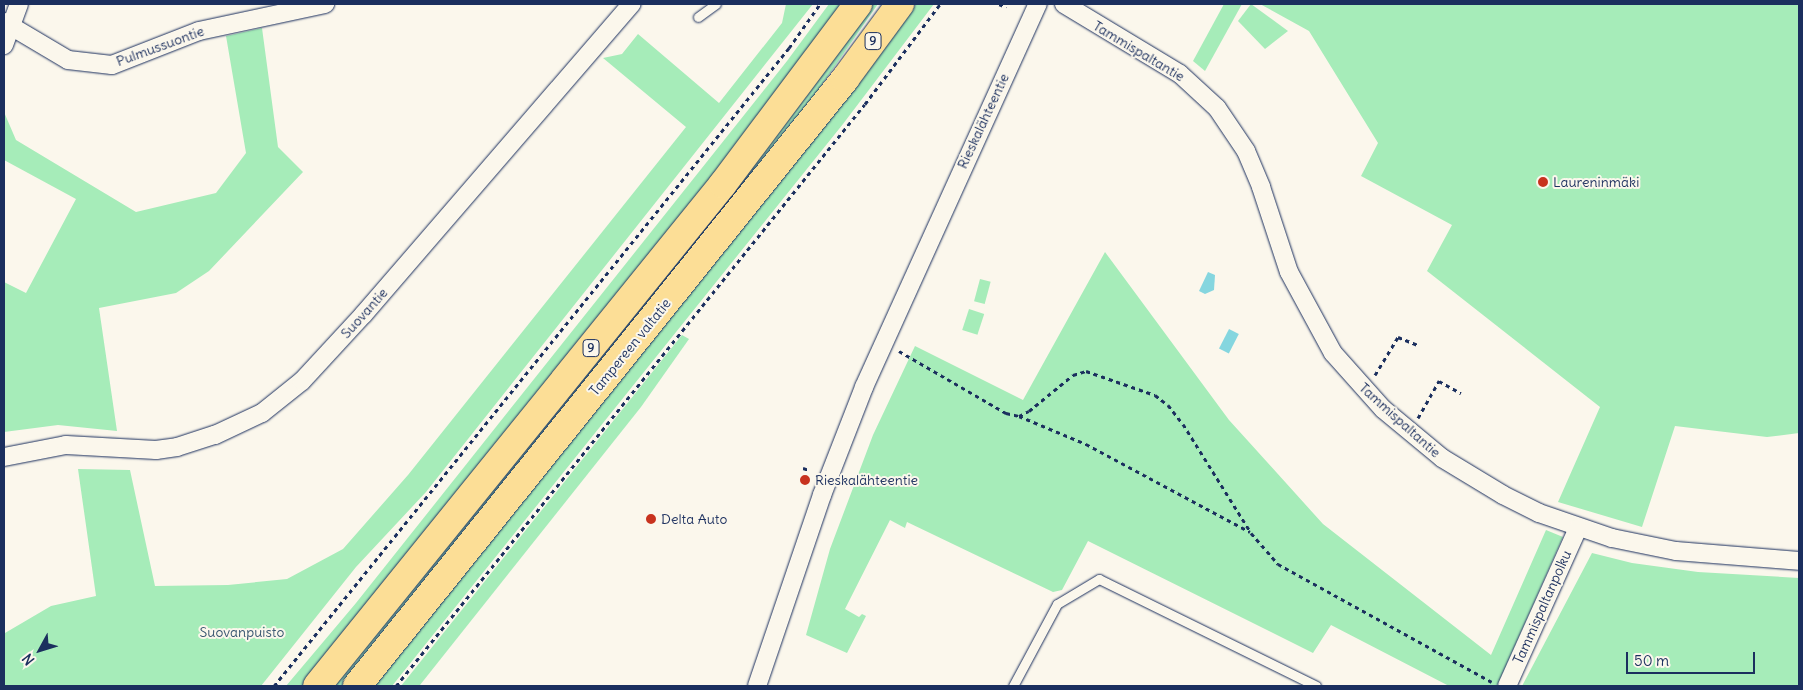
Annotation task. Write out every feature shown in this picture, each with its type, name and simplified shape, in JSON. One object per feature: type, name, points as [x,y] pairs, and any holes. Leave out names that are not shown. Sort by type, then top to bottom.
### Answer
[{"type":"highway","name":"9","points":[[317,686],[722,184],[858,4]]},
{"type":"highway","name":"Tampereen valtatie","points":[[357,686],[845,79],[900,4]]},
{"type":"street","points":[[4,45],[8,25],[19,4]]},
{"type":"street","name":"Pulmussuontie","points":[[8,25],[68,60],[112,65],[199,31],[269,8],[325,4]]},
{"type":"street","name":"Suovantie","points":[[4,457],[66,445],[156,450],[177,447],[215,436],[262,413],[302,381],[363,315],[632,4]]},
{"type":"street","name":"Rieskalähteentie","points":[[757,686],[822,495],[883,342],[1038,4]]},
{"type":"street","name":"Tammispaltantie","points":[[1064,4],[1180,74],[1216,108],[1237,135],[1253,166],[1283,258],[1305,306],[1340,363],[1383,409],[1466,474],[1510,499],[1578,528],[1676,551],[1799,560]]},
{"type":"street","name":"Tammispaltanpolku","points":[[1506,686],[1578,528]]},
{"type":"lane","points":[[698,18],[716,4]]},
{"type":"lane","points":[[1013,686],[1057,604],[1099,579],[1316,686]]},
{"type":"path","points":[[274,686],[771,70],[820,4]]},
{"type":"path","points":[[396,686],[865,104],[940,4]]},
{"type":"path","points":[[999,4],[1006,7]]},
{"type":"path","points":[[1376,373],[1398,336],[1418,345]]},
{"type":"path","points":[[883,342],[1006,413],[1019,416],[1086,444],[1251,533]]},
{"type":"path","points":[[1019,416],[1030,411],[1072,375],[1086,371],[1154,395],[1168,405],[1184,424],[1251,533],[1267,554],[1284,568],[1499,686]]},
{"type":"path","points":[[1410,418],[1416,423],[1439,381],[1461,393]]},
{"type":"path","points":[[803,468],[809,470]]},
{"type":"green space","name":"Suovanpuisto","points":[[786,4],[813,4],[426,492],[356,567],[261,686],[4,686],[5,633],[51,606],[96,596],[78,469],[130,470],[155,586],[228,585],[287,579],[343,549],[408,475],[686,127],[603,58],[622,54],[638,34],[719,103],[782,23]]},
{"type":"green space","points":[[829,4],[844,4],[798,70],[324,661],[303,686],[286,686],[356,603],[787,61]]},
{"type":"green space","points":[[870,4],[878,4],[789,132],[381,642],[343,686],[333,686]]},
{"type":"green space","points":[[916,4],[934,4],[843,124],[392,686],[373,686],[833,114]]},
{"type":"green space","points":[[1224,4],[1242,4],[1205,71],[1193,61]]},
{"type":"green space","points":[[1251,4],[1288,31],[1265,49],[1238,21]]},
{"type":"green space","points":[[1260,4],[1799,4],[1799,433],[1767,437],[1675,426],[1642,527],[1558,502],[1600,407],[1427,271],[1452,225],[1361,176],[1378,143],[1309,31]]},
{"type":"green space","points":[[262,28],[278,147],[303,172],[209,271],[176,293],[99,308],[117,431],[58,425],[4,432],[4,282],[26,293],[76,199],[4,160],[4,112],[16,140],[136,212],[216,193],[246,153],[226,36]]},
{"type":"green space","points":[[1105,252],[1229,420],[1323,524],[1491,655],[1546,530],[1563,537],[1497,686],[1449,686],[1331,625],[1313,653],[1088,541],[1062,590],[1053,592],[907,522],[905,528],[890,520],[845,609],[859,617],[862,614],[866,616],[847,653],[806,635],[830,549],[873,435],[915,346],[1023,400]]},
{"type":"green space","points":[[980,279],[991,282],[985,304],[974,301]]},
{"type":"green space","points":[[969,309],[984,314],[977,335],[962,330]]},
{"type":"green space","points":[[682,335],[689,339],[641,407],[420,685],[401,686]]},
{"type":"green space","points":[[1592,553],[1632,563],[1698,572],[1799,578],[1799,686],[1522,686]]},
{"type":"water","points":[[1208,272],[1215,275],[1214,290],[1205,294],[1199,291]]},
{"type":"water","points":[[1229,329],[1239,334],[1229,354],[1219,349]]},
{"type":"place","name":"Laureninmäki","points":[[1543,182]]},
{"type":"place","name":"Rieskalähteentie","points":[[805,480]]},
{"type":"place","name":"Delta Auto","points":[[651,519]]}]
